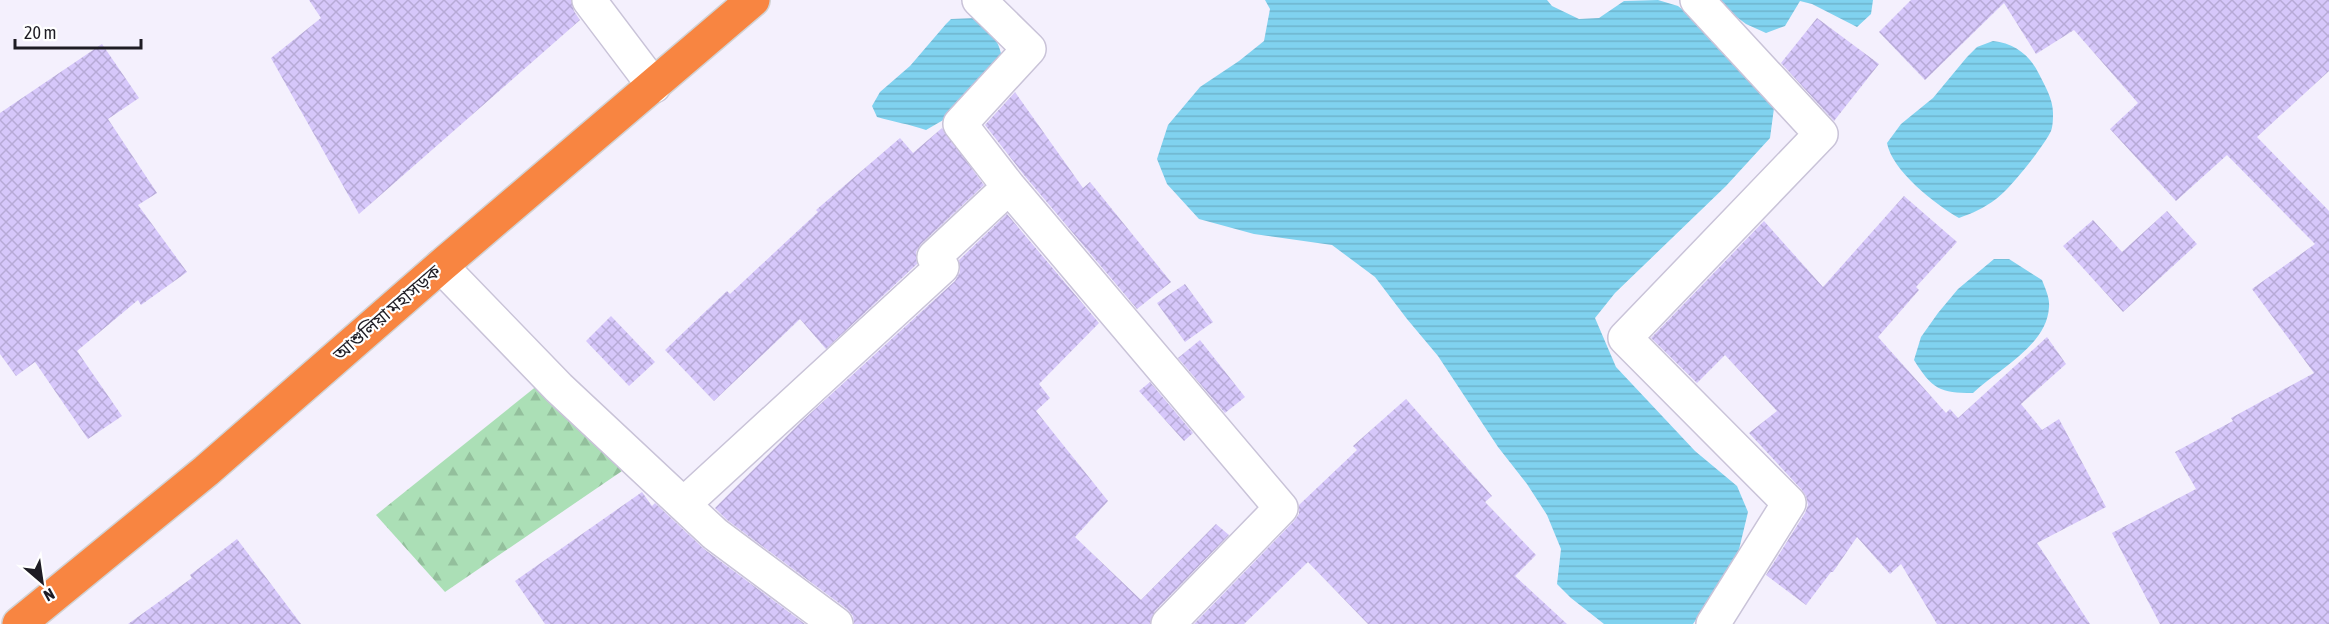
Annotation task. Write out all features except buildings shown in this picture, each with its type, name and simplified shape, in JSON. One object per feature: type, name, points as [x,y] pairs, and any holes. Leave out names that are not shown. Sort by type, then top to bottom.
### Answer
[{"type":"highway","name":"আশুলিয়া মহাসড়ক","points":[[19,624],[206,471],[441,266],[753,0]]},
{"type":"street","points":[[589,0],[654,86]]},
{"type":"street","points":[[979,0],[1029,49],[960,124],[1009,187],[1281,508],[1168,624]]},
{"type":"street","points":[[1697,0],[1821,134],[1625,338],[1789,503],[1713,624]]},
{"type":"street","points":[[684,504],[942,267],[934,257],[1009,187]]},
{"type":"street","points":[[441,266],[560,388],[715,534],[836,624]]},
{"type":"green space","points":[[538,385],[622,471],[445,592],[376,515]]},
{"type":"water","points":[[1265,0],[1547,0],[1552,6],[1579,19],[1599,18],[1624,1],[1658,0],[1678,6],[1722,41],[1759,84],[1774,108],[1770,138],[1726,186],[1615,293],[1595,318],[1616,367],[1695,451],[1737,486],[1748,512],[1736,562],[1693,624],[1604,624],[1557,584],[1561,549],[1547,515],[1527,484],[1498,447],[1438,356],[1375,277],[1332,245],[1254,234],[1199,219],[1167,184],[1157,159],[1168,125],[1200,87],[1264,41],[1270,9]]},
{"type":"water","points":[[1714,0],[1873,0],[1871,14],[1857,27],[1812,4],[1800,1],[1785,26],[1766,33],[1746,24]]},
{"type":"water","points":[[977,18],[995,38],[1003,64],[945,119],[926,130],[877,117],[872,106],[880,92],[910,66],[951,19]]},
{"type":"water","points":[[1993,41],[2014,47],[2031,61],[2052,103],[2052,127],[2034,156],[2002,194],[1983,208],[1959,218],[1916,186],[1897,165],[1887,143],[1901,124],[1933,98],[1977,47]]},
{"type":"water","points":[[1994,259],[2009,259],[2042,280],[2049,304],[2046,321],[2040,334],[2020,356],[1973,393],[1945,390],[1932,383],[1914,360],[1921,337],[1958,289]]}]
